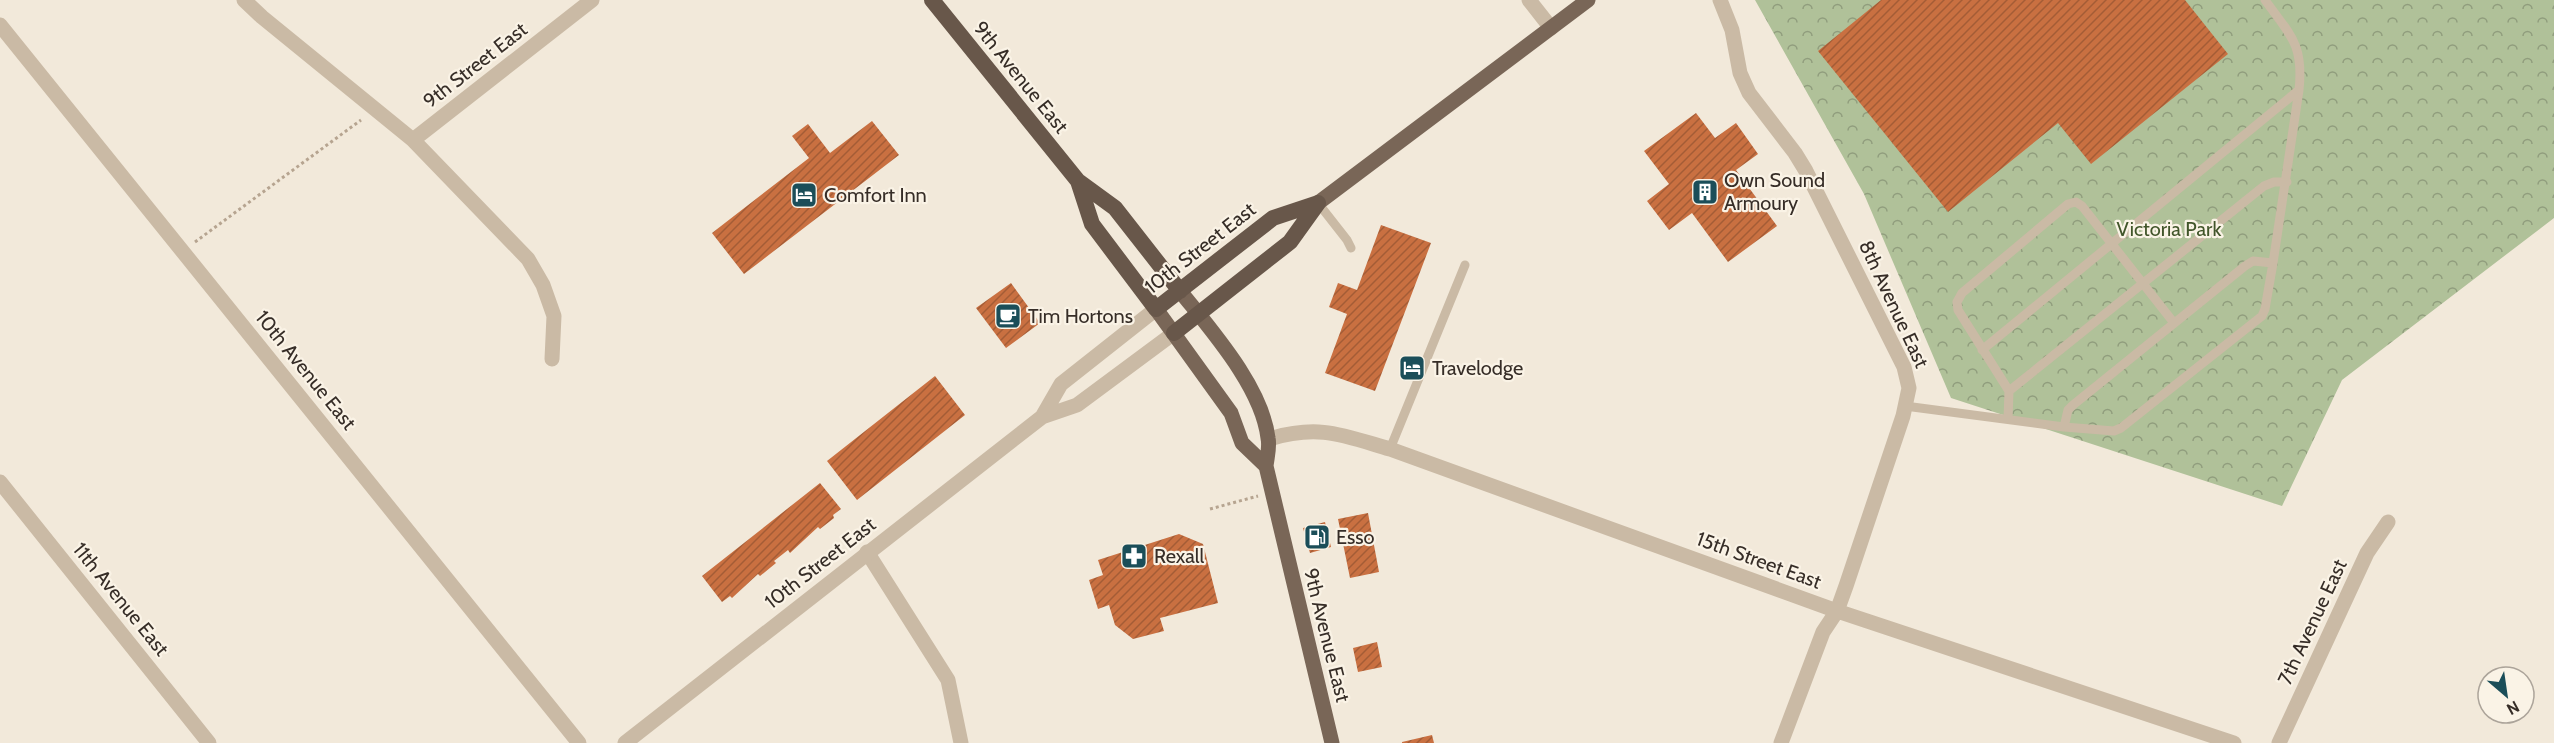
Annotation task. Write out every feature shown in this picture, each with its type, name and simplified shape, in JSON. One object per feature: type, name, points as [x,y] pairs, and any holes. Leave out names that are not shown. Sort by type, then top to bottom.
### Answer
[{"type":"highway","name":"9th Avenue East","points":[[932,0],[1078,181],[1115,207],[1180,291]]},
{"type":"highway","name":"9th Avenue East","points":[[1078,181],[1092,224],[1156,309]]},
{"type":"highway","name":"10th Street East","points":[[1156,309],[1273,218],[1318,203]]},
{"type":"highway","name":"10th Street East","points":[[1174,333],[1290,242],[1318,203]]},
{"type":"main road","name":"10th Street East","points":[[1318,203],[1588,0]]},
{"type":"main road","name":"9th Avenue East","points":[[1180,291],[1242,374],[1257,400],[1269,439],[1266,466],[1332,743]]},
{"type":"main road","points":[[1156,309],[1231,413],[1242,443],[1266,466]]},
{"type":"street","points":[[244,0],[413,140],[528,259],[543,285],[554,316],[552,360]]},
{"type":"street","name":"9th Street East","points":[[413,140],[592,0]]},
{"type":"street","points":[[1529,0],[1551,28]]},
{"type":"street","name":"8th Avenue East","points":[[1720,0],[1732,30],[1740,73],[1749,93],[1806,171],[1904,367],[1910,387],[1836,611],[1823,632],[1781,743]]},
{"type":"street","name":"10th Avenue East","points":[[0,25],[579,743]]},
{"type":"street","name":"10th Street East","points":[[1042,417],[1060,384],[1156,309]]},
{"type":"street","name":"10th Street East","points":[[625,743],[1042,417],[1077,405],[1174,333]]},
{"type":"street","name":"15th Street East","points":[[1269,439],[1292,431],[1330,432],[1390,449],[1836,611],[2234,743]]},
{"type":"street","name":"11th Avenue East","points":[[0,482],[209,743]]},
{"type":"street","name":"7th Avenue East","points":[[2279,743],[2367,553],[2388,522]]},
{"type":"street","points":[[867,552],[948,680],[962,743]]},
{"type":"lane","points":[[1905,406],[2106,432],[2121,428],[2262,316],[2274,263],[2287,182],[2302,66],[2297,46],[2265,0]]},
{"type":"lane","points":[[1982,350],[2224,149],[2299,90]]},
{"type":"lane","points":[[2009,391],[2264,186],[2274,182],[2287,182]]},
{"type":"lane","points":[[2008,419],[2009,391],[1958,310],[1957,302],[1962,294],[2068,204],[2076,202],[2082,206],[2174,323]]},
{"type":"lane","points":[[1318,203],[1351,248]]},
{"type":"lane","points":[[2064,428],[2068,410],[2073,405],[2245,266],[2253,261],[2274,263]]},
{"type":"lane","points":[[1390,449],[1465,265]]},
{"type":"path","points":[[183,251],[375,110]]},
{"type":"path","points":[[1210,509],[1272,493]]},
{"type":"green space","name":"Victoria Park","points":[[1755,0],[2554,0],[2554,218],[2342,380],[2282,506],[1951,398],[1864,194]]},
{"type":"building","points":[[1881,0],[2185,0],[2228,54],[2091,164],[2058,123],[1948,212],[1818,51]]},
{"type":"building","name":"Own Sound Armoury","points":[[1696,113],[1715,138],[1736,123],[1758,154],[1736,170],[1777,226],[1728,262],[1692,213],[1669,230],[1647,201],[1669,184],[1644,151]]},
{"type":"building","name":"Comfort Inn","points":[[872,121],[899,155],[744,274],[712,233],[809,158],[792,136],[808,124],[830,153]]},
{"type":"building","points":[[1381,225],[1431,243],[1375,391],[1325,373],[1347,314],[1329,307],[1338,283],[1357,290]]},
{"type":"building","name":"Tim Hortons","points":[[1011,283],[1040,323],[1006,348],[976,308]]},
{"type":"building","points":[[935,376],[965,415],[857,500],[827,461]]},
{"type":"building","points":[[820,483],[841,509],[833,515],[834,518],[820,529],[818,527],[790,553],[788,550],[774,561],[776,563],[760,576],[758,574],[732,598],[730,596],[722,602],[702,576]]},
{"type":"building","points":[[1368,513],[1379,572],[1350,578],[1338,519]]},
{"type":"building","name":"Esso","points":[[1325,522],[1331,547],[1310,553],[1303,528]]},
{"type":"building","points":[[1179,534],[1203,544],[1218,603],[1160,618],[1164,631],[1133,639],[1115,625],[1109,605],[1098,609],[1089,580],[1103,575],[1098,560]]},
{"type":"building","points":[[1377,642],[1382,667],[1358,672],[1353,648]]},
{"type":"building","points":[[1432,735],[1434,743],[1402,743],[1402,742]]},
{"type":"place","name":"Own Sound Armoury","points":[[1705,192]]},
{"type":"place","name":"Comfort Inn","points":[[804,195]]},
{"type":"place","name":"Tim Hortons","points":[[1008,316]]},
{"type":"place","name":"Travelodge","points":[[1412,368]]},
{"type":"place","name":"Esso","points":[[1317,537]]},
{"type":"place","name":"Rexall","points":[[1134,556]]}]
